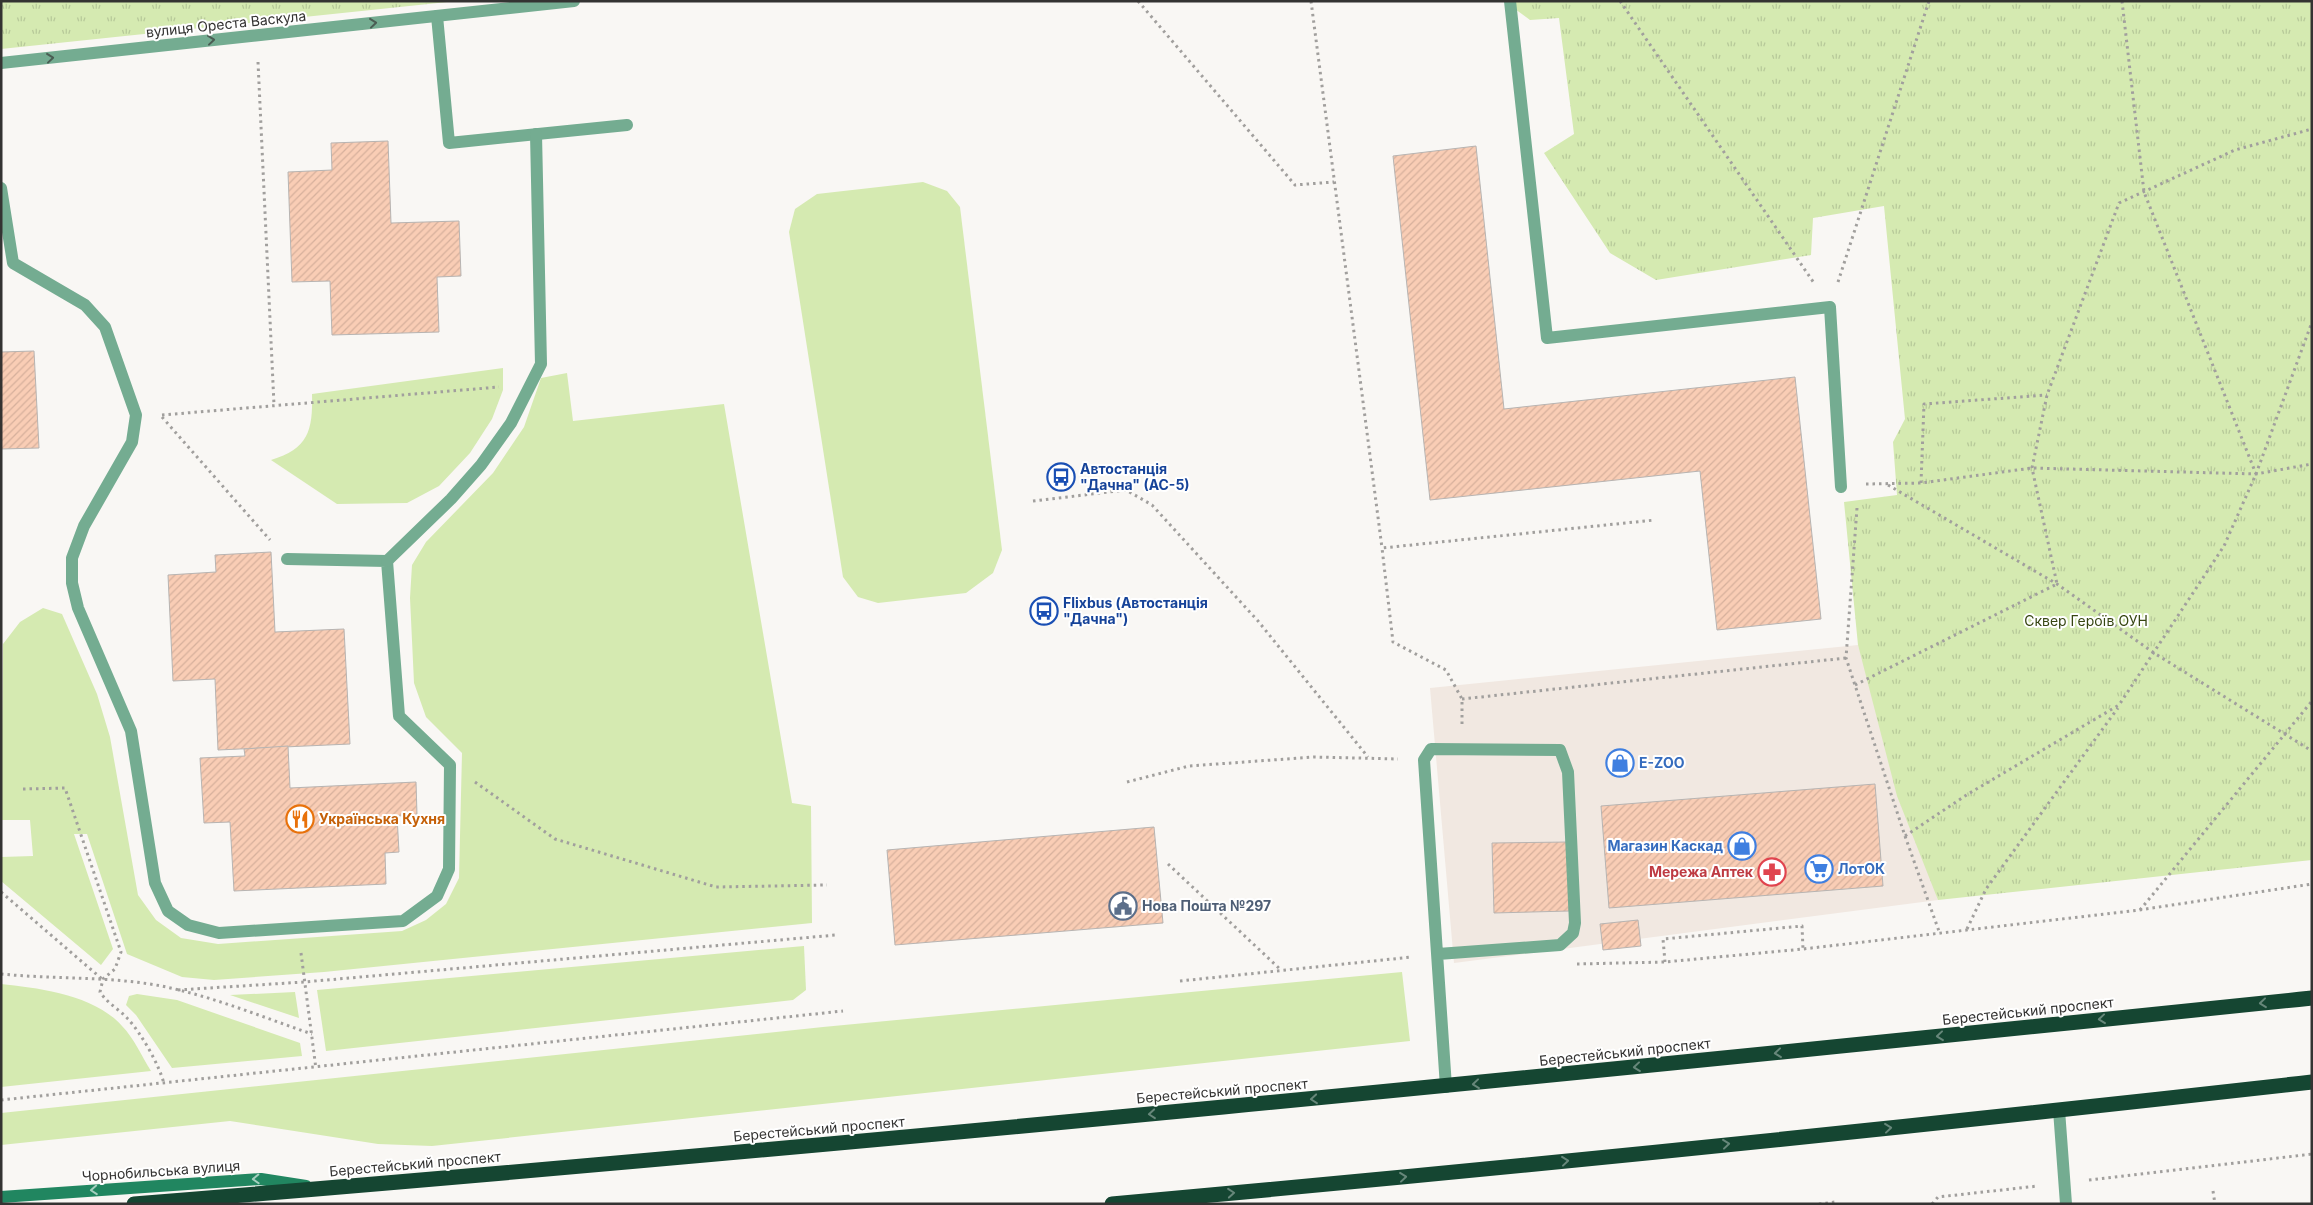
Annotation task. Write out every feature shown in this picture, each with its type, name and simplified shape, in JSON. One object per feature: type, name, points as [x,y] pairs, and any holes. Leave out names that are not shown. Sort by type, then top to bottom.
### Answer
[{"type":"highway","name":"Берестейський проспект","points":[[134,1204],[832,1144],[1446,1087],[2312,998]]},
{"type":"highway","points":[[1112,1204],[1354,1182],[2059,1110],[2312,1082]]},
{"type":"main road","name":"Чорнобильська вулиця","points":[[1,1197],[261,1179],[321,1189]]},
{"type":"street","name":"вулиця Ореста Васкула","points":[[1,63],[574,1]]},
{"type":"street","points":[[1510,1],[1547,338],[1830,307],[1841,487]]},
{"type":"street","points":[[438,16],[449,143],[627,125]]},
{"type":"street","points":[[287,559],[387,561],[451,499],[481,465],[511,423],[541,364],[536,134]]},
{"type":"street","points":[[1,188],[13,262],[85,305],[105,327],[136,415],[132,442],[84,526],[72,558],[72,583],[78,608],[131,731],[155,883],[168,911],[188,925],[219,933],[403,921],[437,896],[449,868],[450,765],[399,716],[387,561]]},
{"type":"street","points":[[1438,954],[1560,945],[1573,933],[1575,923],[1568,772],[1560,750],[1431,749],[1424,760],[1446,1087]]},
{"type":"street","points":[[2059,1110],[2066,1204]]},
{"type":"path","points":[[1138,1],[1294,186],[1334,182]]},
{"type":"path","points":[[1311,1],[1393,642],[1446,670],[1462,699],[1462,750]]},
{"type":"path","points":[[1620,1],[1830,307]]},
{"type":"path","points":[[1830,307],[1929,1]]},
{"type":"path","points":[[2122,1],[2144,192],[2256,474]]},
{"type":"path","points":[[258,62],[274,406]]},
{"type":"path","points":[[2058,584],[2032,468],[2047,395],[2119,203],[2235,150],[2312,129]]},
{"type":"path","points":[[1967,930],[1986,889],[2119,705],[2224,546],[2256,474],[2312,322]]},
{"type":"path","points":[[287,559],[160,415],[530,385]]},
{"type":"path","points":[[1921,483],[1924,404],[2047,395]]},
{"type":"path","points":[[1841,487],[1858,483],[1921,483],[2032,468],[2256,474],[2312,464]]},
{"type":"path","points":[[1858,483],[1846,658],[1905,836],[1940,934]]},
{"type":"path","points":[[1887,484],[2058,584],[2154,653],[2312,751]]},
{"type":"path","points":[[1033,501],[1126,490],[1152,505],[1258,621],[1368,757]]},
{"type":"path","points":[[1382,548],[1655,520]]},
{"type":"path","points":[[1855,684],[2058,584]]},
{"type":"path","points":[[1462,699],[1846,658]]},
{"type":"path","points":[[2139,910],[2312,701]]},
{"type":"path","points":[[1905,836],[1968,794],[2119,705]]},
{"type":"path","points":[[1128,782],[1189,766],[1314,757],[1424,760]]},
{"type":"path","points":[[450,765],[555,839],[716,886],[827,885]]},
{"type":"path","points":[[23,789],[64,788],[121,952],[115,969],[103,979],[100,992],[106,1002],[128,1019],[160,1069],[164,1084]]},
{"type":"path","points":[[1168,864],[1281,970]]},
{"type":"path","points":[[1560,945],[1561,965],[1665,962],[1940,934],[2139,910],[2312,884]]},
{"type":"path","points":[[1,892],[103,979]]},
{"type":"path","points":[[1665,962],[1664,939],[1703,935],[1802,926],[1803,949]]},
{"type":"path","points":[[299,928],[316,1069]]},
{"type":"path","points":[[178,990],[304,982],[836,935]]},
{"type":"path","points":[[1180,981],[1438,954]]},
{"type":"path","points":[[1,974],[38,978],[103,979],[178,990],[312,1034]]},
{"type":"path","points":[[1,1100],[316,1069],[843,1011]]},
{"type":"path","points":[[1932,1204],[1938,1197],[2312,1154]]},
{"type":"path","points":[[2213,1191],[2215,1204]]},
{"type":"path","points":[[1819,1204],[1835,1202]]},
{"type":"shaded area","points":[[1858,645],[1938,900],[1454,963],[1430,688]]},
{"type":"green space","points":[[1,1],[457,1],[1,49]]},
{"type":"green space","name":"Сквер Героїв ОУН","points":[[1514,1],[2312,1],[2312,860],[1938,900],[1897,796],[1858,645],[1844,502],[1897,495],[1893,442],[1905,419],[1884,206],[1813,218],[1811,255],[1656,280],[1610,253],[1544,153],[1574,134],[1559,18],[1530,20],[1515,9]]},
{"type":"green space","points":[[923,182],[947,191],[960,207],[1002,550],[993,573],[966,593],[878,603],[858,597],[843,577],[789,232],[795,209],[817,194]]},
{"type":"green space","points":[[503,368],[503,390],[492,419],[470,453],[439,486],[407,503],[337,504],[271,460],[293,450],[306,437],[311,418],[312,394]]},
{"type":"green space","points":[[567,373],[573,421],[724,404],[792,803],[811,806],[812,923],[324,972],[214,980],[182,977],[127,954],[87,834],[74,834],[113,949],[101,965],[1,881],[1,857],[33,856],[30,820],[1,820],[3,644],[20,622],[43,608],[62,614],[97,694],[110,737],[138,895],[156,920],[181,938],[218,944],[402,931],[426,920],[446,904],[459,878],[462,753],[426,717],[414,683],[410,598],[412,565],[426,542],[493,473],[524,427],[541,378]]},
{"type":"green space","points":[[804,946],[806,990],[793,1000],[326,1051],[317,990]]},
{"type":"green space","points":[[1402,972],[1410,1041],[432,1146],[378,1144],[230,1121],[1,1145],[1,1113],[823,1027]]},
{"type":"green space","points":[[1,984],[66,995],[82,1000],[111,1015],[134,1042],[151,1071],[1,1087]]},
{"type":"green space","points":[[295,992],[299,1018],[230,995]]},
{"type":"green space","points":[[137,994],[177,1000],[300,1043],[302,1056],[172,1068],[136,1015],[126,1005],[129,996]]},
{"type":"building","points":[[388,141],[391,223],[459,221],[461,276],[437,277],[439,332],[332,335],[330,281],[292,282],[288,172],[332,170],[331,143]]},
{"type":"building","points":[[1476,146],[1504,409],[1795,377],[1821,619],[1717,630],[1700,471],[1430,500],[1393,156]]},
{"type":"building","points":[[34,351],[39,448],[1,449],[1,352]]},
{"type":"building","points":[[271,552],[275,632],[344,629],[350,744],[218,750],[215,679],[173,681],[168,575],[216,572],[215,555]]},
{"type":"building","name":"Українська Кухня","points":[[288,746],[290,788],[416,782],[417,815],[397,816],[399,852],[385,853],[386,884],[234,891],[230,822],[204,823],[200,758],[245,756],[244,749]]},
{"type":"building","name":"Магазин Каскад","points":[[1875,784],[1883,886],[1609,908],[1601,806]]},
{"type":"building","points":[[1154,827],[1163,923],[895,945],[887,850]]},
{"type":"building","points":[[1568,842],[1569,911],[1494,913],[1492,843]]},
{"type":"building","points":[[1638,920],[1641,946],[1603,950],[1600,924]]},
{"type":"place","name":"Автостанція \"Дачна\" (АС-5)","points":[[1061,477]]},
{"type":"place","name":"Flixbus (Автостанція \"Дачна\")","points":[[1044,611]]},
{"type":"place","name":"E-ZOO","points":[[1620,763]]},
{"type":"place","name":"Українська Кухня","points":[[300,819]]},
{"type":"place","name":"Магазин Каскад","points":[[1742,846]]},
{"type":"place","name":"ЛотОК","points":[[1819,869]]},
{"type":"place","name":"Мережа Аптек","points":[[1772,872]]},
{"type":"place","name":"Нова Пошта №297","points":[[1123,906]]}]
